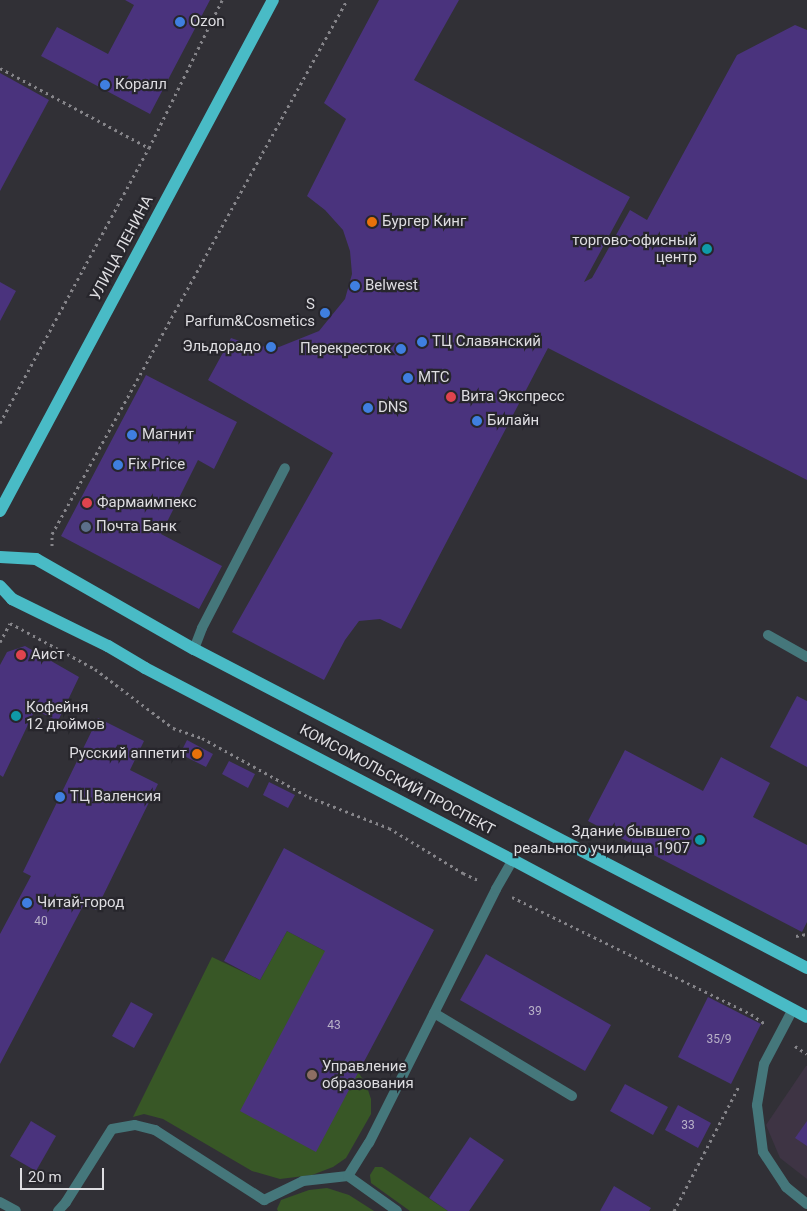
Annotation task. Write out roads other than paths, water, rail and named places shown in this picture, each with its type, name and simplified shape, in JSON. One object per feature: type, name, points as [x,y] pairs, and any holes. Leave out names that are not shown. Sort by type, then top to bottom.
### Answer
[{"type":"main road","name":"УЛИЦА ЛЕНИНА","points":[[0,511],[273,0]]},
{"type":"main road","name":"КОМСОМОЛЬСКИЙ ПРОСПЕКТ","points":[[0,557],[36,559],[194,649],[807,968]]},
{"type":"main road","name":"КОМСОМОЛЬСКИЙ ПРОСПЕКТ","points":[[0,586],[12,599],[108,646],[145,668],[514,860],[807,1017]]},
{"type":"lane","points":[[194,649],[202,628],[285,468]]},
{"type":"lane","points":[[768,635],[807,656]]},
{"type":"lane","points":[[348,1176],[369,1143],[496,889],[514,860]]},
{"type":"lane","points":[[793,1009],[764,1064],[757,1105],[763,1152],[786,1187],[807,1204]]},
{"type":"lane","points":[[434,1013],[572,1096]]},
{"type":"lane","points":[[58,1211],[66,1202],[112,1129],[135,1124],[155,1130],[264,1200],[266,1211]]},
{"type":"lane","points":[[264,1200],[303,1180],[348,1176],[397,1211]]},
{"type":"lane","points":[[0,1202],[16,1211]]},
{"type":"place","name":"Ozon","points":[[180,22]]},
{"type":"place","name":"Коралл","points":[[105,85]]},
{"type":"place","name":"Бургер Кинг","points":[[372,222]]},
{"type":"place","name":"торгово-офисный центр","points":[[707,249]]},
{"type":"place","name":"Belwest","points":[[355,286]]},
{"type":"place","name":"S Parfum&Cosmetics","points":[[325,313]]},
{"type":"place","name":"ТЦ Славянский","points":[[422,342]]},
{"type":"place","name":"Эльдорадо","points":[[271,347]]},
{"type":"place","name":"Перекресток","points":[[401,349]]},
{"type":"place","name":"МТС","points":[[408,378]]},
{"type":"place","name":"Вита Экспресс","points":[[451,397]]},
{"type":"place","name":"DNS","points":[[368,408]]},
{"type":"place","name":"Билайн","points":[[477,421]]},
{"type":"place","name":"Магнит","points":[[132,435]]},
{"type":"place","name":"Fix Price","points":[[118,465]]},
{"type":"place","name":"Фармаимпекс","points":[[87,503]]},
{"type":"place","name":"Почта Банк","points":[[86,527]]},
{"type":"place","name":"Аист","points":[[21,655]]},
{"type":"place","name":"Кофейня 12 дюймов","points":[[16,716]]},
{"type":"place","name":"Русский аппетит","points":[[197,754]]},
{"type":"place","name":"ТЦ Валенсия","points":[[60,797]]},
{"type":"place","name":"Здание бывшего реального училища 1907","points":[[700,840]]},
{"type":"place","name":"Читай-город","points":[[27,903]]},
{"type":"place","name":"Управление образования","points":[[312,1075]]}]
